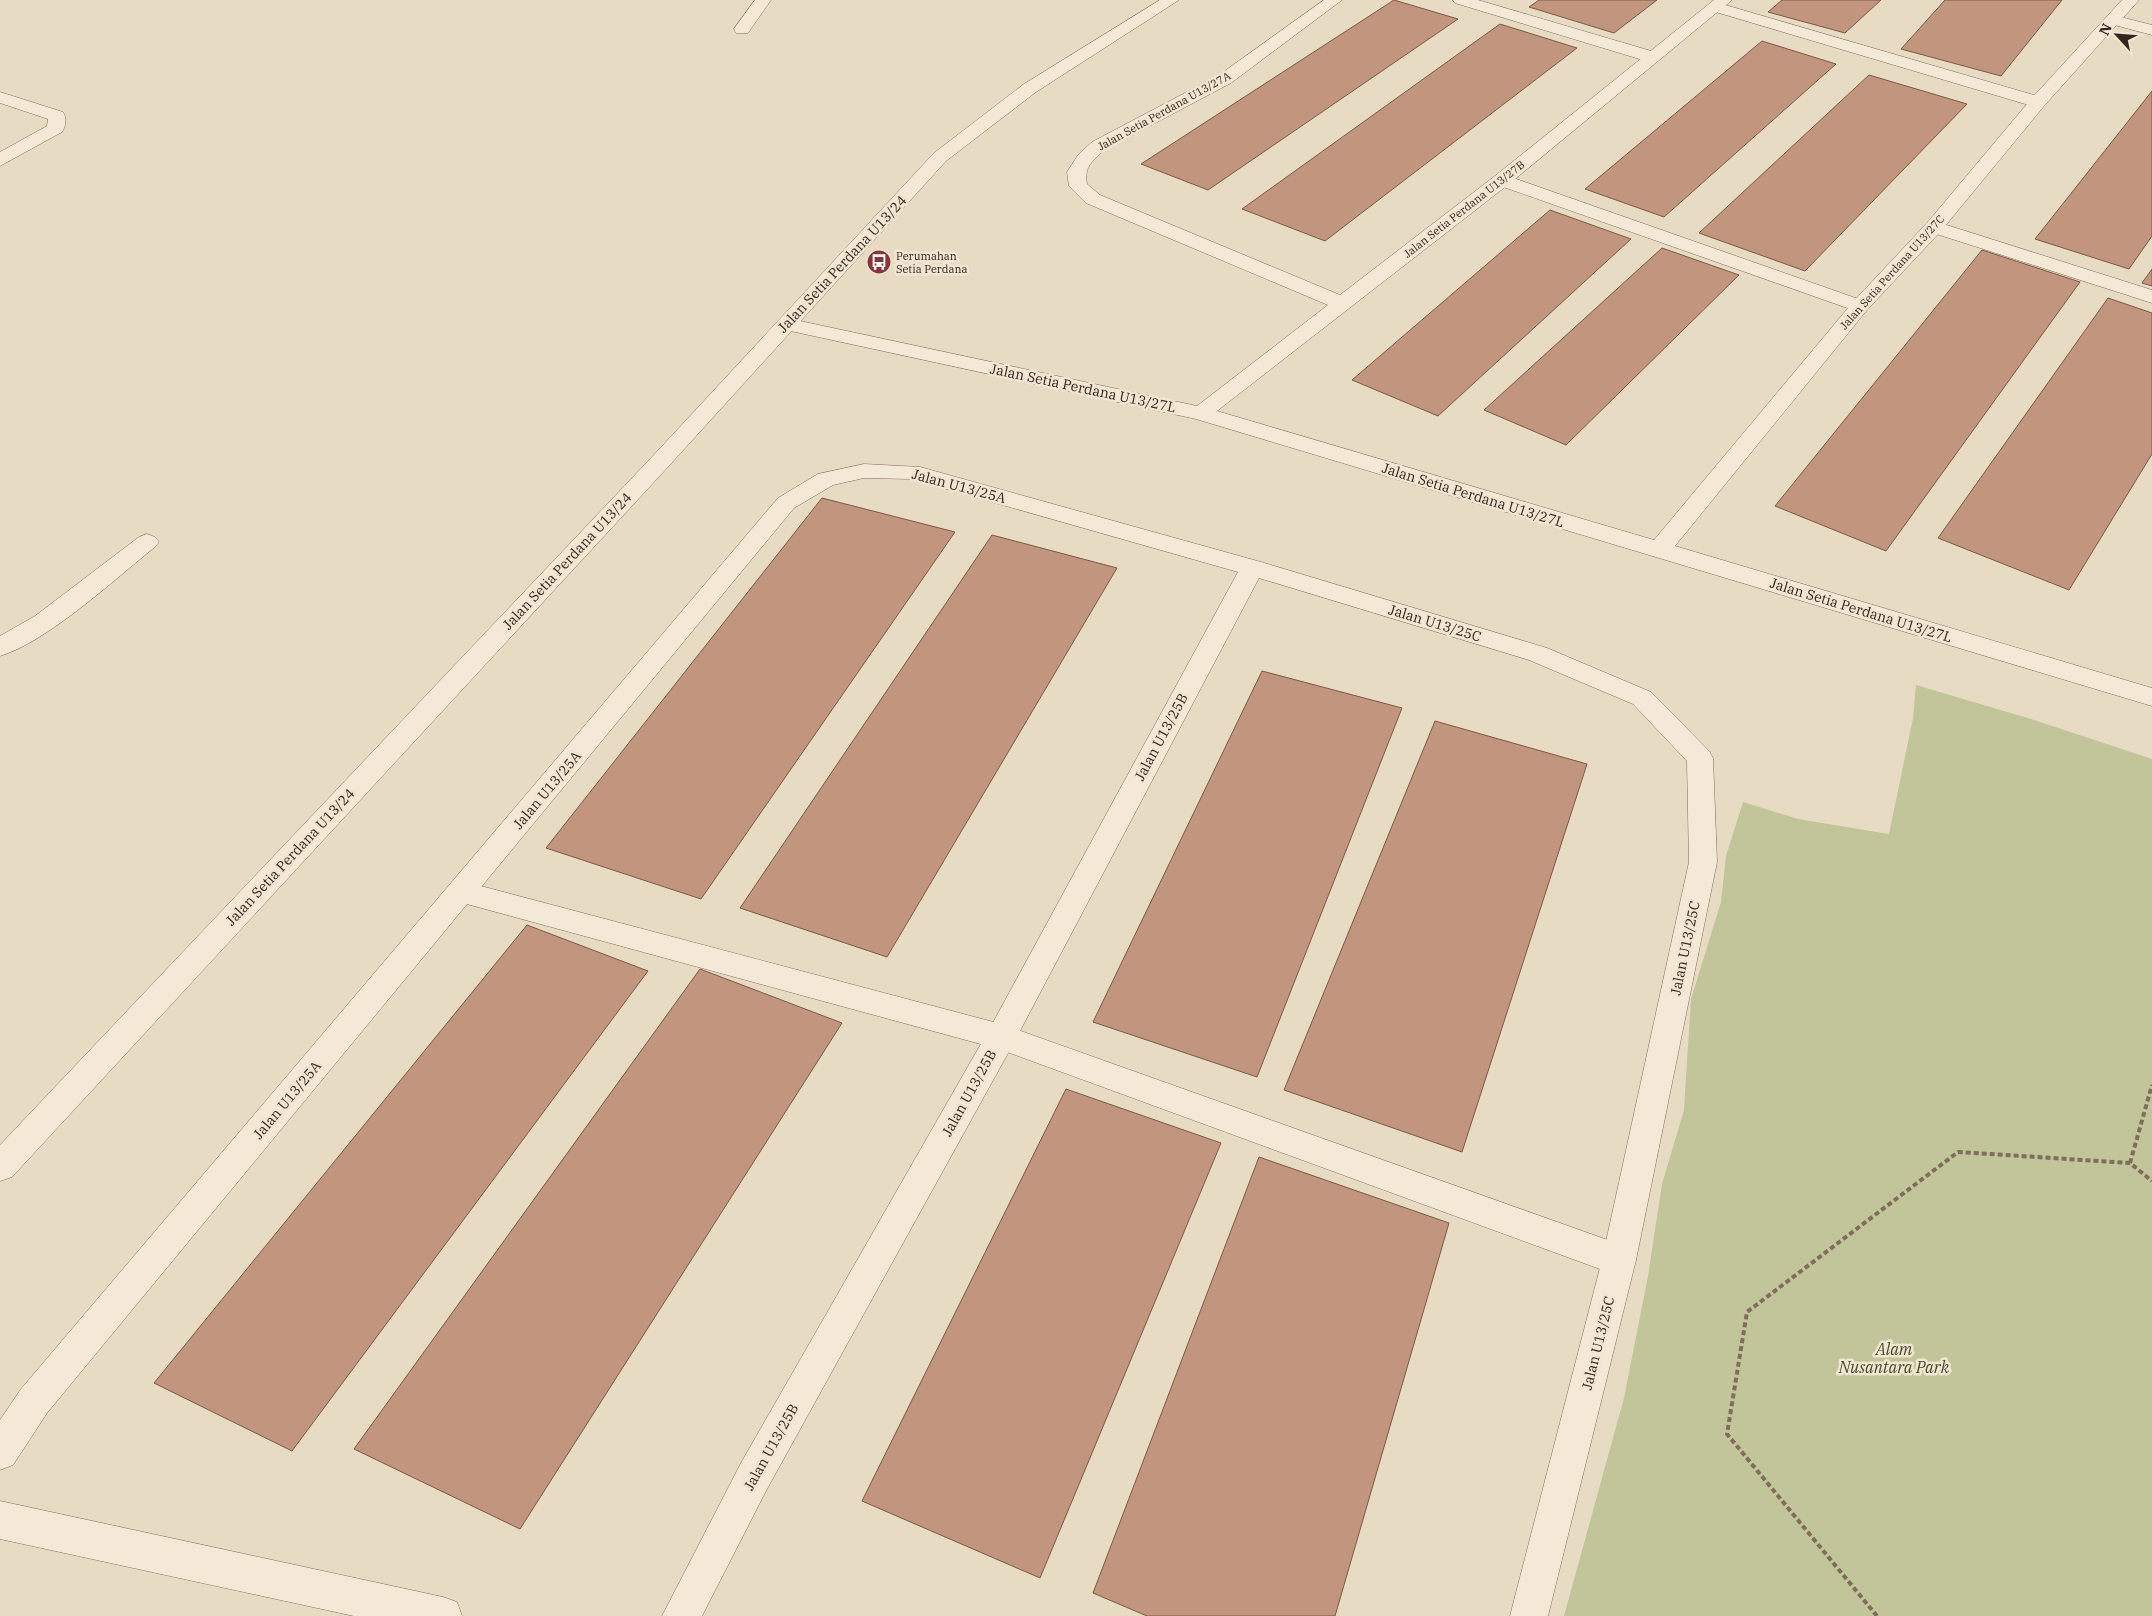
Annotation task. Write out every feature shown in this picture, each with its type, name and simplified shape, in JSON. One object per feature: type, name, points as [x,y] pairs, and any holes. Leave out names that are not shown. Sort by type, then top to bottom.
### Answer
[{"type":"street","points":[[742,29],[763,0]]},
{"type":"street","name":"Jalan Setia Perdana U13/24","points":[[0,1167],[652,471],[940,157],[1030,88],[1171,0]]},
{"type":"street","name":"Jalan Setia Perdana U13/27A","points":[[1334,0],[1225,79],[1098,146],[1084,159],[1076,172],[1078,186],[1092,199],[1343,304]]},
{"type":"street","points":[[1461,0],[1652,57]]},
{"type":"street","name":"Jalan Setia Perdana U13/27C","points":[[1659,550],[1860,306],[1934,227],[2038,102],[2131,0]]},
{"type":"street","points":[[1720,4],[2038,102]]},
{"type":"street","name":"Jalan Setia Perdana U13/27B","points":[[1201,414],[1502,180],[1720,4]]},
{"type":"street","points":[[2114,20],[2152,30]]},
{"type":"street","points":[[0,97],[57,116],[56,128],[0,160]]},
{"type":"street","points":[[1502,180],[1860,306]]},
{"type":"street","points":[[1934,227],[2152,297]]},
{"type":"street","name":"Jalan Setia Perdana U13/27L","points":[[786,324],[1201,414],[2151,696]]},
{"type":"street","name":"Jalan U13/25A","points":[[0,1452],[34,1401],[786,503],[826,479],[864,471],[912,472],[1252,568]]},
{"type":"street","points":[[0,647],[44,622],[147,542]]},
{"type":"street","name":"Jalan U13/25B","points":[[681,1616],[754,1476],[1001,1037],[1252,568]]},
{"type":"street","name":"Jalan U13/25C","points":[[1252,568],[1538,654],[1642,698],[1700,758],[1703,862],[1619,1260],[1530,1616]]},
{"type":"street","points":[[462,892],[1001,1037],[1619,1260]]},
{"type":"street","points":[[0,1520],[443,1616]]},
{"type":"path","points":[[2130,1163],[2152,1086]]},
{"type":"path","points":[[1877,1616],[1727,1434],[1747,1312],[1958,1152],[2130,1163],[2152,1181]]},
{"type":"green space","name":"Alam Nusantara Park","points":[[1916,685],[2031,719],[2152,759],[2152,1616],[1564,1616],[1624,1398],[1648,1276],[1662,1184],[1684,1110],[1691,999],[1721,902],[1726,856],[1743,802],[1798,819],[1889,834],[1913,718]]},
{"type":"building","points":[[1394,0],[1458,19],[1208,190],[1141,164]]},
{"type":"building","points":[[1539,0],[1657,0],[1614,33],[1529,7]]},
{"type":"building","points":[[1782,0],[1881,0],[1845,33],[1768,12]]},
{"type":"building","points":[[1945,0],[2062,0],[2001,76],[1901,49]]},
{"type":"building","points":[[1500,24],[1577,48],[1325,241],[1242,209]]},
{"type":"building","points":[[1762,41],[1836,64],[1664,217],[1585,189]]},
{"type":"building","points":[[1869,75],[1967,104],[1805,271],[1699,233]]},
{"type":"building","points":[[2152,91],[2152,236],[2129,269],[2035,239]]},
{"type":"building","points":[[1550,210],[1631,239],[1438,416],[1352,380]]},
{"type":"building","points":[[1662,248],[1739,275],[1566,445],[1484,410]]},
{"type":"building","points":[[1982,250],[2080,282],[1886,551],[1775,506]]},
{"type":"building","points":[[2152,269],[2152,286],[2142,283]]},
{"type":"building","points":[[2108,298],[2152,313],[2152,454],[2069,590],[1938,538]]},
{"type":"building","points":[[822,498],[955,532],[701,899],[546,848]]},
{"type":"building","points":[[992,535],[1117,568],[887,957],[740,908]]},
{"type":"building","points":[[1262,671],[1402,708],[1257,1077],[1093,1022]]},
{"type":"building","points":[[1435,721],[1587,764],[1462,1152],[1284,1090]]},
{"type":"building","points":[[527,925],[648,971],[292,1451],[154,1383]]},
{"type":"building","points":[[700,969],[842,1023],[520,1529],[354,1449]]},
{"type":"building","points":[[1066,1089],[1221,1143],[1040,1578],[862,1501]]},
{"type":"building","points":[[1259,1157],[1449,1223],[1335,1616],[1147,1616],[1093,1593]]},
{"type":"place","name":"Perumahan Setia Perdana","points":[[879,262]]}]
